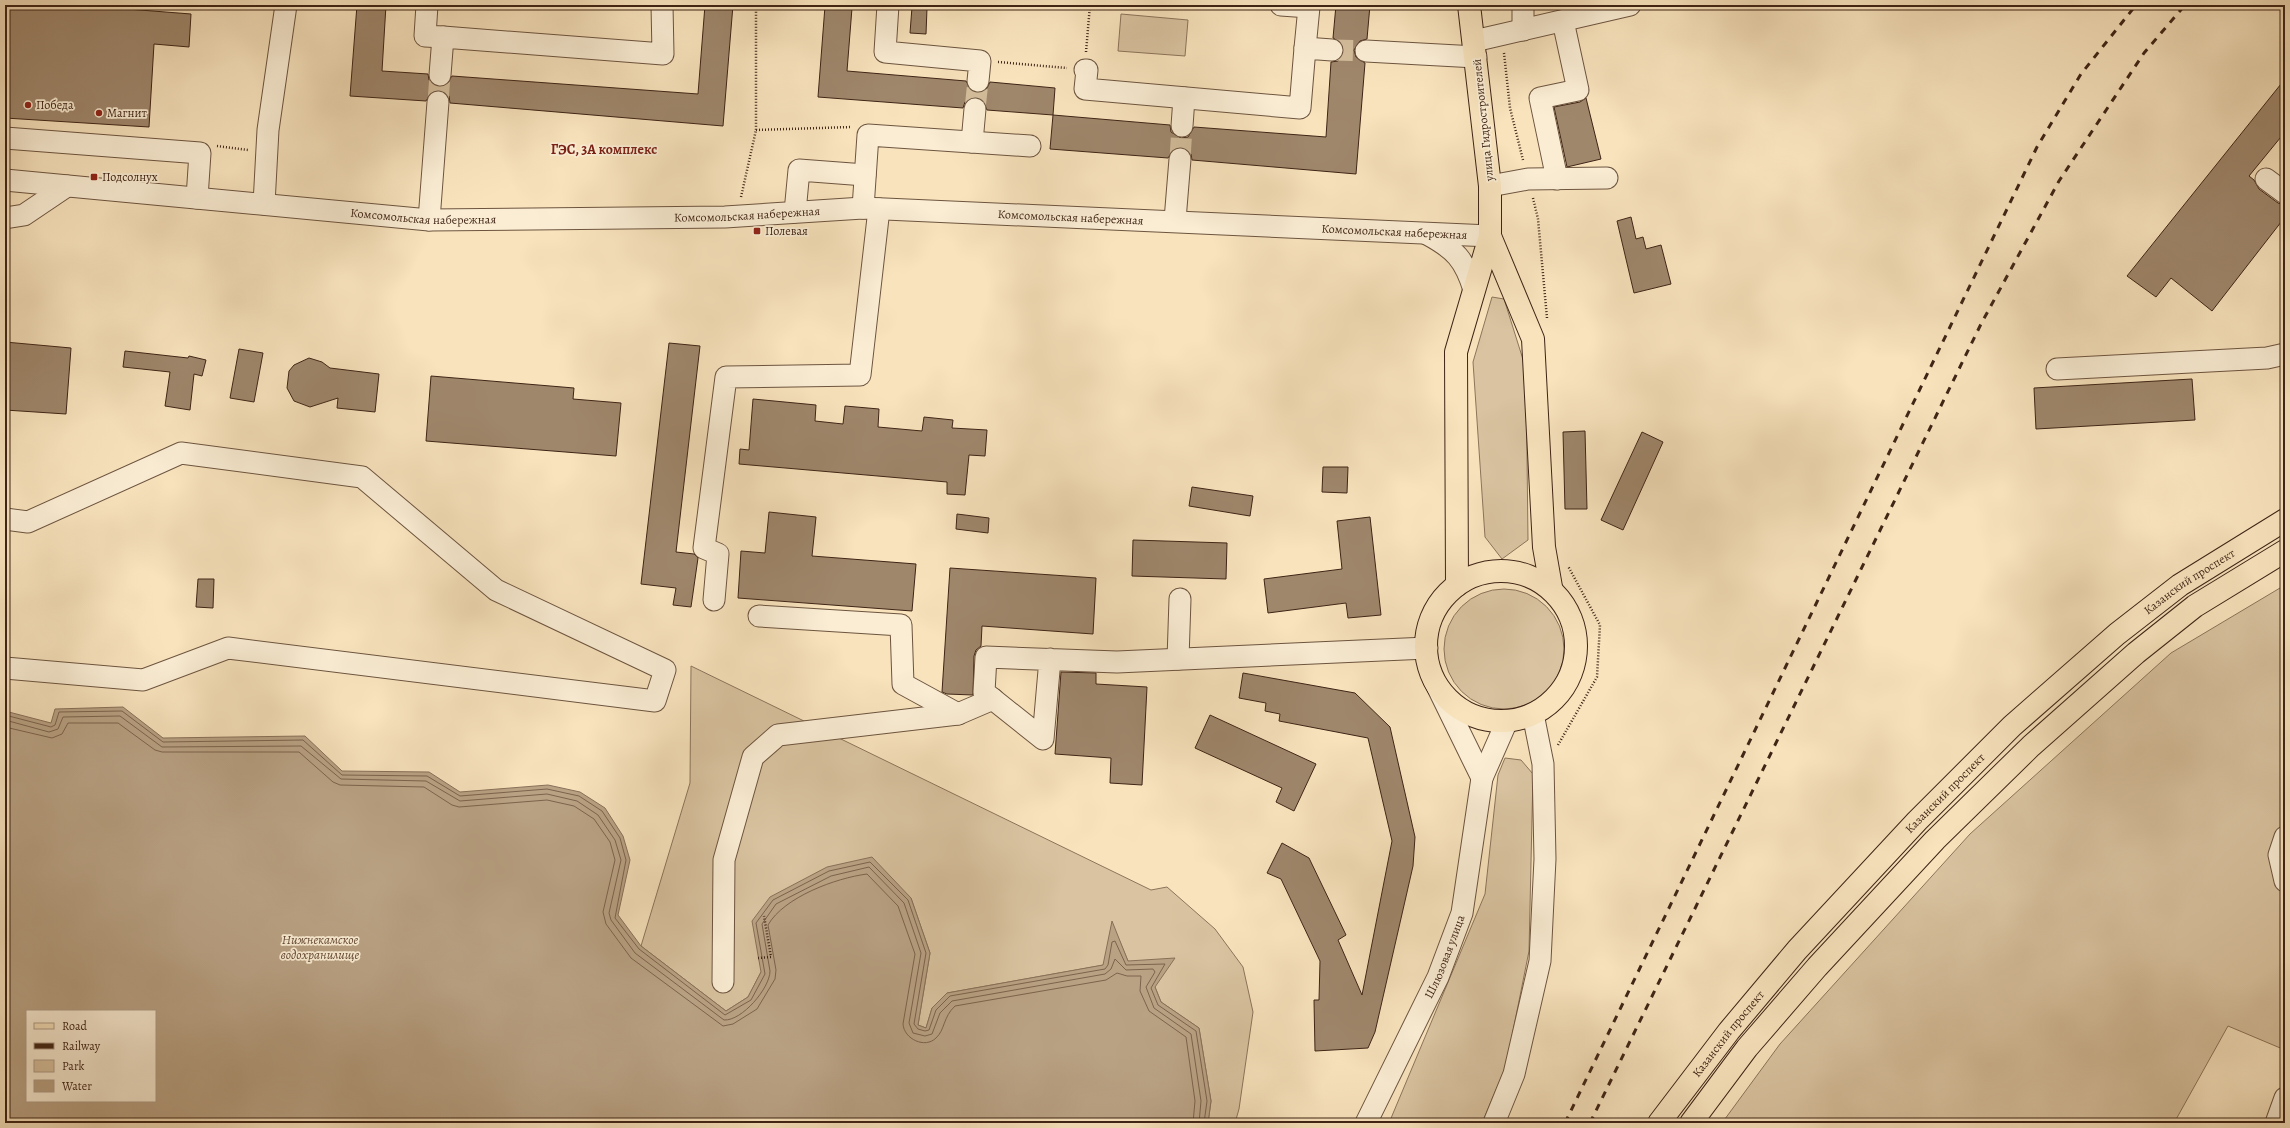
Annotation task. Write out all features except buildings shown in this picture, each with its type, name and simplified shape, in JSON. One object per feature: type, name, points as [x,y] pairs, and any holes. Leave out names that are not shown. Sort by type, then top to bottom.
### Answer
[{"type":"main road","name":"улица Гидростроителей","points":[[1469,5],[1490,186],[1490,236]]},
{"type":"main road","points":[[1457,585],[1456,352],[1490,236]]},
{"type":"main road","points":[[1490,236],[1533,338],[1544,548],[1551,587],[1570,615],[1574,626],[1577,648],[1574,668],[1563,690],[1548,705],[1533,714],[1507,721],[1485,720],[1467,713],[1448,699],[1433,678],[1426,656],[1427,634],[1434,611],[1444,596],[1457,585],[1478,574],[1499,571],[1519,573],[1551,587]]},
{"type":"main road","name":"Казанский проспект","points":[[1659,1123],[1729,1031],[1797,950],[1917,821],[2012,726],[2117,634],[2180,585],[2285,520]]},
{"type":"main road","name":"Казанский проспект","points":[[1691,1123],[1747,1048],[1817,967],[1935,840],[2031,746],[2136,653],[2195,606],[2285,551]]},
{"type":"street","points":[[264,204],[268,130],[286,5]]},
{"type":"street","points":[[427,5],[425,36],[663,54],[662,5]]},
{"type":"street","points":[[888,5],[885,52],[980,61],[978,81]]},
{"type":"street","points":[[1085,65],[1087,70],[1086,89],[1300,108],[1309,7],[1281,5]]},
{"type":"street","points":[[1523,5],[1523,30]]},
{"type":"street","points":[[1366,51],[1475,49],[1523,30],[1630,5]]},
{"type":"street","points":[[1557,179],[1540,98],[1578,90],[1563,21]]},
{"type":"street","points":[[440,75],[442,37]]},
{"type":"street","points":[[1305,48],[1332,50]]},
{"type":"street","points":[[1182,126],[1184,98]]},
{"type":"street","points":[[429,220],[438,102]]},
{"type":"street","points":[[972,142],[975,109]]},
{"type":"street","points":[[714,600],[718,554],[704,548],[726,377],[860,375],[871,208],[865,175],[868,135],[1030,146]]},
{"type":"street","points":[[5,138],[200,153],[197,198]]},
{"type":"street","points":[[1175,220],[1180,159]]},
{"type":"street","points":[[795,212],[799,170],[865,175]]},
{"type":"street","points":[[1490,186],[1528,179],[1607,178]]},
{"type":"street","points":[[2266,179],[2285,193]]},
{"type":"street","name":"Комсомольская набережная","points":[[5,180],[429,220],[736,217],[871,208],[1175,220],[1490,236]]},
{"type":"street","points":[[5,218],[24,215],[67,186]]},
{"type":"street","points":[[1425,233],[1444,243],[1458,255],[1469,271],[1474,290]]},
{"type":"street","points":[[2057,369],[2267,358],[2285,354]]},
{"type":"street","points":[[5,519],[28,522],[181,453],[362,477],[496,590],[665,670],[655,701],[228,648],[143,680],[5,668]]},
{"type":"street","points":[[1178,659],[1180,599]]},
{"type":"street","points":[[760,616],[902,625],[902,684],[958,714]]},
{"type":"street","points":[[1050,659],[1043,739],[984,692],[986,657],[1050,659],[1117,662],[1427,648]]},
{"type":"street","points":[[1433,678],[1482,778]]},
{"type":"street","points":[[723,982],[724,860],[753,757],[778,735],[958,714],[993,699]]},
{"type":"street","points":[[1494,1123],[1514,1074],[1540,961],[1545,859],[1543,764],[1533,714]]},
{"type":"street","name":"Шлюзовая улица","points":[[1366,1123],[1438,977],[1462,913],[1482,778],[1507,721]]},
{"type":"street","points":[[2285,837],[2280,855],[2285,881]]},
{"type":"street","points":[[2276,1123],[2285,1098]]},
{"type":"path","points":[[736,217],[756,130],[756,5]]},
{"type":"path","points":[[980,61],[1085,65],[1090,5]]},
{"type":"path","points":[[756,130],[854,127],[868,135]]},
{"type":"path","points":[[758,958],[771,957],[764,916]]},
{"type":"green space","points":[[1121,14],[1188,20],[1185,56],[1118,51]]},
{"type":"green space","points":[[1492,297],[1504,299],[1526,369],[1528,540],[1502,559],[1485,537],[1473,362]]},
{"type":"green space","points":[[2285,585],[2285,1050],[2228,1026],[2174,1123],[1722,1123],[1780,1044],[1970,834],[2171,653]]},
{"type":"green space","points":[[1504,589],[1527,593],[1547,606],[1560,626],[1564,649],[1560,672],[1547,692],[1527,705],[1504,709],[1481,705],[1461,692],[1448,672],[1444,649],[1448,626],[1461,606],[1481,593]]},
{"type":"green space","points":[[691,666],[1151,890],[1167,887],[1215,929],[1243,967],[1253,1012],[1239,1109],[1235,1123],[1208,1123],[1211,1101],[1199,1028],[1161,1002],[1155,987],[1128,961],[1112,923],[1104,965],[947,993],[932,1008],[926,1028],[918,1025],[930,953],[911,898],[761,972],[748,997],[726,1011],[641,946],[690,783]]},
{"type":"green space","points":[[1505,758],[1521,760],[1533,774],[1529,951],[1506,1066],[1482,1123],[1389,1123],[1485,894],[1498,775]]},
{"type":"water","name":"Нижнекамское водохранилище","points":[[123,707],[163,738],[305,736],[342,771],[429,772],[460,792],[548,785],[580,792],[605,808],[623,836],[630,860],[618,915],[641,946],[726,1011],[748,997],[761,972],[752,921],[770,897],[827,867],[872,857],[911,898],[930,953],[918,1025],[926,1028],[932,1008],[947,993],[1103,965],[1112,921],[1128,961],[1175,958],[1155,987],[1161,1002],[1199,1028],[1211,1101],[1208,1123],[5,1123],[5,711],[51,723],[55,709]]},
{"type":"tunnel","points":[[1332,50],[1366,51]]},
{"type":"tunnel","points":[[438,102],[440,75]]},
{"type":"tunnel","points":[[975,109],[978,81]]},
{"type":"tunnel","points":[[1180,159],[1182,126]]},
{"type":"railway","points":[[1565,1123],[2037,147],[2081,74],[2136,5]]},
{"type":"railway","points":[[1590,1123],[1981,324],[2059,181],[2144,53],[2185,5]]},
{"type":"place","name":"Победа","points":[[28,105]]},
{"type":"place","name":"Магнит","points":[[99,113]]},
{"type":"place","name":"Подсолнух","points":[[94,177]]},
{"type":"place","name":"Полевая","points":[[757,231]]},
{"type":"district","name":"ГЭС, 3А комплекс","points":[[604,149]]}]
